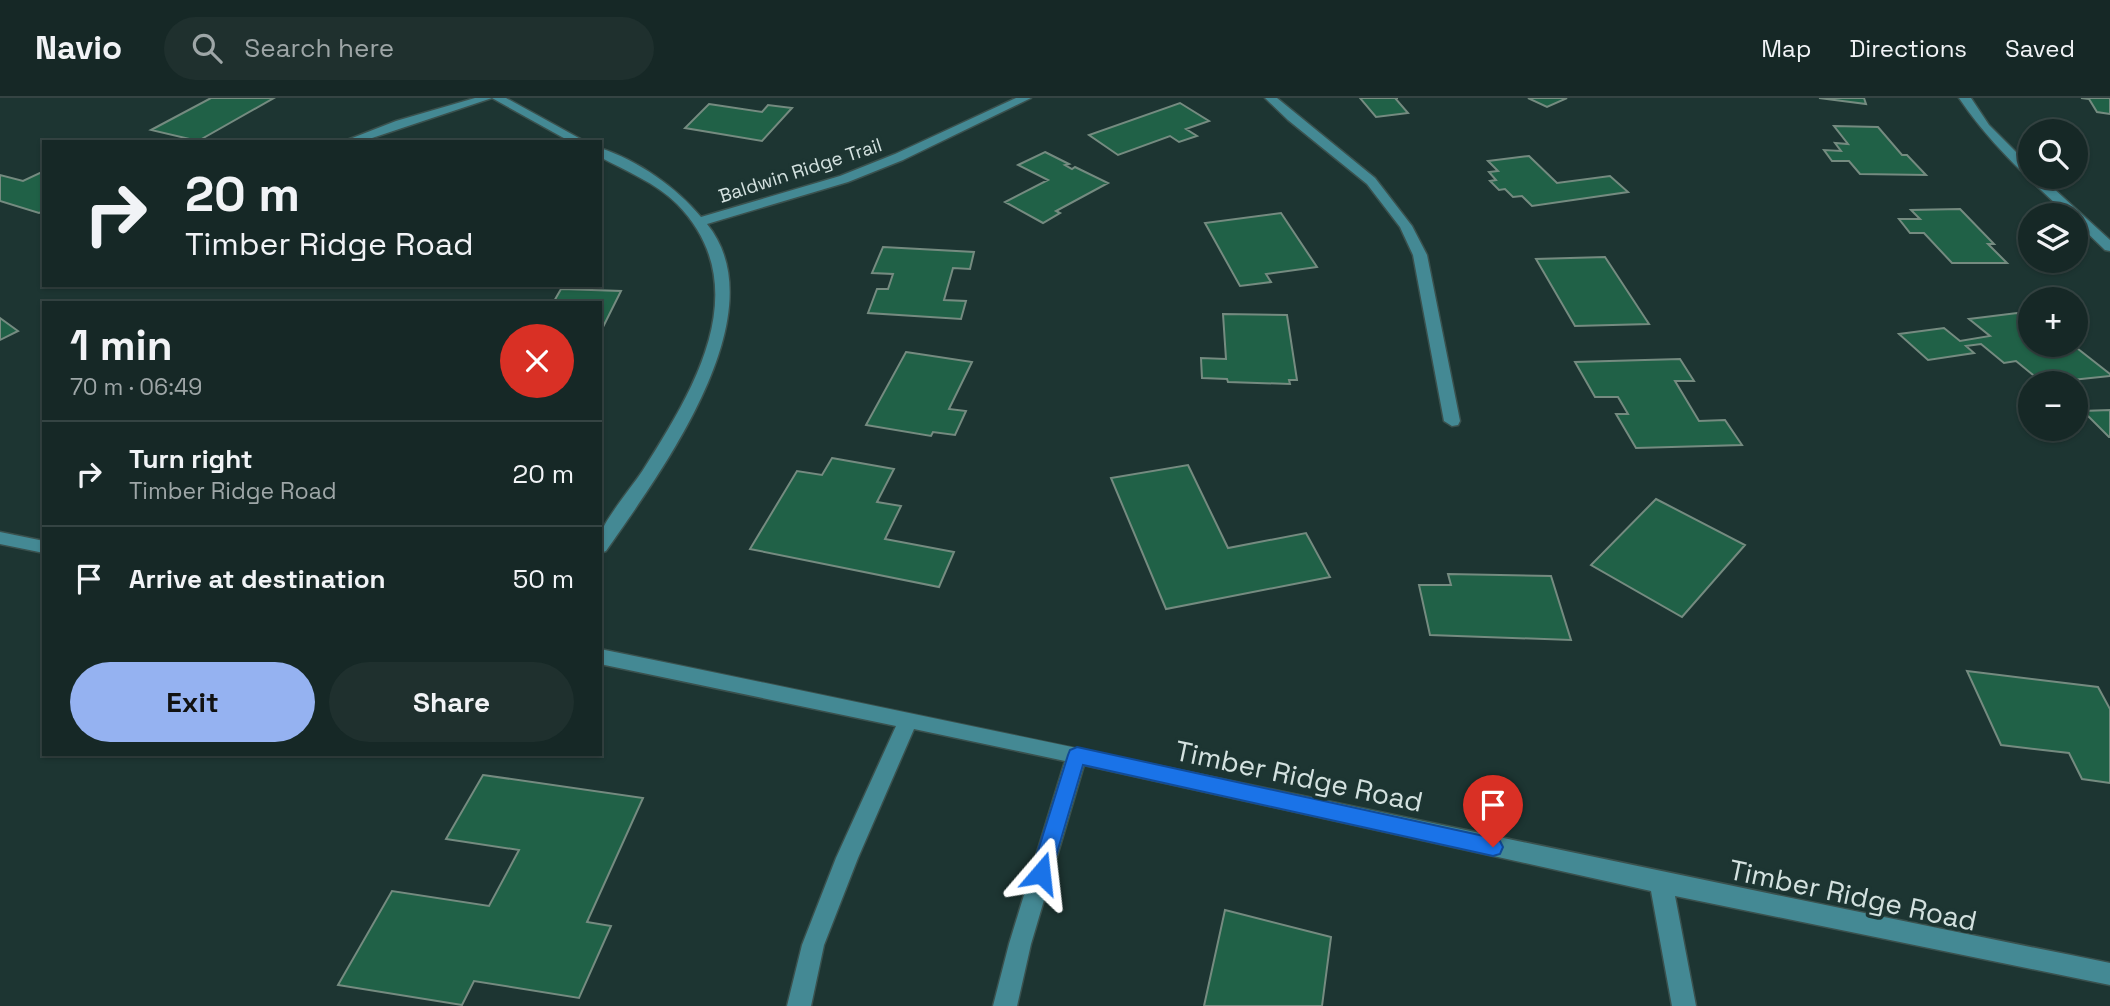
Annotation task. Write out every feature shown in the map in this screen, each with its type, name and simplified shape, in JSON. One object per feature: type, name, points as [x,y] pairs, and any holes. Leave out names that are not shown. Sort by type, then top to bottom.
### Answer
[{"type":"street","points":[[353,140],[400,123],[486,98]]},
{"type":"street","points":[[498,98],[576,140]]},
{"type":"street","name":"Baldwin Ridge Trail","points":[[700,222],[844,179],[899,157],[1025,98]]},
{"type":"street","points":[[1271,98],[1371,181],[1406,226],[1420,255],[1452,421]]},
{"type":"street","points":[[1965,98],[1985,127],[2018,161]]},
{"type":"street","points":[[602,153],[658,183],[682,202],[700,222],[715,255],[724,295],[720,330],[711,362],[677,428],[637,495],[602,544]]},
{"type":"street","points":[[2047,189],[2110,247]]},
{"type":"street","points":[[0,538],[42,547]]},
{"type":"street","name":"Timber Ridge Road","points":[[602,656],[1077,755],[1661,883],[2110,974]]},
{"type":"street","points":[[799,1006],[813,945],[847,858],[908,720]]},
{"type":"street","points":[[1005,1006],[1020,944],[1077,755]]},
{"type":"street","points":[[1661,883],[1684,1006]]},
{"type":"building","points":[[211,98],[274,98],[200,140],[151,130]]},
{"type":"building","points":[[1360,98],[1395,98],[1408,113],[1376,117]]},
{"type":"building","points":[[1528,98],[1567,98],[1547,107]]},
{"type":"building","points":[[1819,98],[1864,98],[1866,104]]},
{"type":"building","points":[[2081,98],[2110,98],[2110,114],[2097,112],[2089,99]]},
{"type":"building","points":[[1180,103],[1209,121],[1186,129],[1197,136],[1179,142],[1170,136],[1118,155],[1089,135]]},
{"type":"building","points":[[709,104],[762,112],[768,105],[792,108],[762,141],[685,128]]},
{"type":"building","points":[[1834,126],[1878,127],[1902,155],[1907,155],[1926,175],[1860,174],[1849,161],[1832,161],[1824,150],[1841,151],[1835,143],[1848,144]]},
{"type":"building","points":[[1045,152],[1069,164],[1065,165],[1072,169],[1075,167],[1108,183],[1056,211],[1060,213],[1043,223],[1005,202],[1048,180],[1018,165]]},
{"type":"building","points":[[1529,156],[1557,183],[1610,176],[1628,192],[1532,206],[1522,196],[1513,197],[1505,189],[1499,190],[1490,181],[1496,180],[1489,172],[1498,171],[1488,161]]},
{"type":"building","points":[[42,172],[42,212],[0,201],[0,175],[23,181]]},
{"type":"building","points":[[1960,209],[1994,244],[1988,244],[2007,263],[1952,263],[1924,233],[1910,233],[1899,219],[1920,219],[1911,210]]},
{"type":"building","points":[[1281,213],[1317,267],[1266,274],[1271,282],[1240,286],[1205,223]]},
{"type":"building","points":[[883,247],[974,252],[970,269],[953,268],[944,300],[966,301],[961,319],[868,313],[877,289],[888,289],[893,274],[872,273]]},
{"type":"building","points":[[1605,257],[1649,324],[1575,326],[1536,259]]},
{"type":"building","points":[[561,289],[621,291],[602,329],[602,301],[554,301]]},
{"type":"building","points":[[2017,313],[2018,357],[2088,357],[2110,376],[2088,378],[2088,371],[2028,371],[2016,361],[2004,363],[1981,344],[1966,346],[1974,353],[1928,360],[1899,334],[1944,328],[1960,341],[1990,336],[1969,319]]},
{"type":"building","points":[[1223,314],[1287,315],[1297,380],[1289,380],[1290,384],[1228,382],[1227,379],[1202,378],[1201,358],[1226,359]]},
{"type":"building","points":[[0,318],[18,331],[0,340]]},
{"type":"building","points":[[906,352],[972,362],[949,409],[966,411],[955,435],[933,432],[931,436],[866,425]]},
{"type":"building","points":[[1680,359],[1694,381],[1675,381],[1699,421],[1725,420],[1742,445],[1636,448],[1616,414],[1628,414],[1618,397],[1595,397],[1575,362]]},
{"type":"building","points":[[2110,410],[2110,437],[2088,416],[2088,411]]},
{"type":"building","points":[[832,458],[894,469],[877,502],[901,506],[885,539],[954,552],[939,587],[750,549],[797,471],[822,475]]},
{"type":"building","points":[[1188,465],[1228,548],[1306,533],[1330,577],[1166,609],[1111,478]]},
{"type":"building","points":[[1656,499],[1745,545],[1682,617],[1591,565]]},
{"type":"building","points":[[1448,574],[1551,576],[1571,640],[1430,635],[1419,585],[1451,585]]},
{"type":"building","points":[[1967,671],[2098,687],[2110,709],[2110,783],[2082,779],[2069,753],[2001,745]]},
{"type":"building","points":[[483,775],[643,798],[587,922],[611,926],[579,998],[474,981],[462,1005],[338,985],[392,891],[489,906],[519,850],[446,839]]},
{"type":"building","points":[[1225,910],[1331,937],[1322,1006],[1204,1006]]},
{"type":"route","points":[[1041,873],[1077,755],[1493,847]]}]
